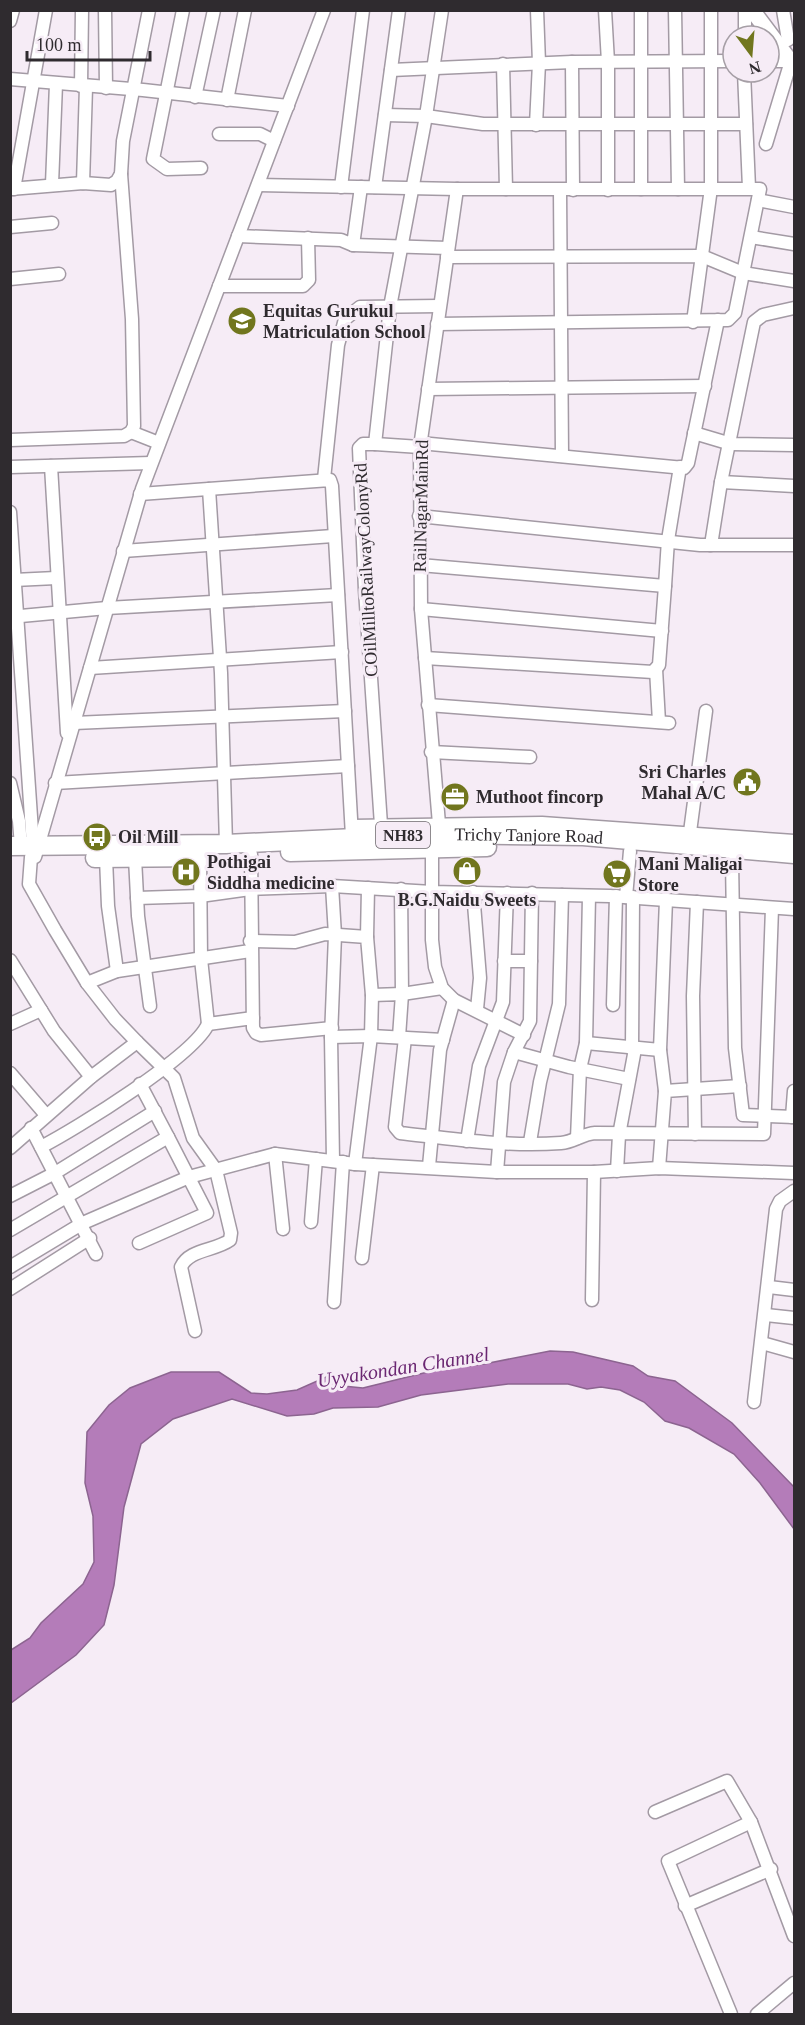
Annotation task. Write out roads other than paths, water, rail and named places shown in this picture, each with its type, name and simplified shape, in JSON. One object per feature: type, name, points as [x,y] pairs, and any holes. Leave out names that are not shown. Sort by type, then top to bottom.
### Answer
[{"type":"highway","name":"Trichy Tanjore Road","points":[[26,850],[226,844],[352,831],[583,836],[795,854]]},
{"type":"highway","name":"Trichy Tanjore Road","points":[[26,850],[106,858],[135,858],[432,847],[583,847],[795,865]]},
{"type":"main road","points":[[752,10],[788,41],[793,64]]},
{"type":"street","points":[[10,21],[13,10]]},
{"type":"street","points":[[46,10],[12,189],[52,184],[111,185],[121,174]]},
{"type":"street","points":[[82,10],[83,183]]},
{"type":"street","points":[[105,10],[106,88]]},
{"type":"street","points":[[10,440],[124,436],[134,426],[132,319],[121,174],[123,141],[149,10]]},
{"type":"street","points":[[183,10],[164,92],[153,159],[167,169],[201,168]]},
{"type":"street","points":[[195,97],[214,10]]},
{"type":"street","points":[[227,100],[245,10]]},
{"type":"street","points":[[26,850],[55,783],[68,743],[140,494],[324,10]]},
{"type":"street","points":[[341,187],[363,10]]},
{"type":"street","points":[[375,188],[399,10]]},
{"type":"street","name":"COilMilltoRailwayColonyRd","points":[[381,825],[365,590],[359,448],[363,444],[375,444],[390,307],[414,188],[435,67],[442,10]]},
{"type":"street","points":[[536,125],[539,63],[537,10]]},
{"type":"street","points":[[605,10],[608,62],[608,190]]},
{"type":"street","points":[[641,10],[643,123],[641,189]]},
{"type":"street","points":[[675,10],[678,189]]},
{"type":"street","points":[[693,322],[711,188],[711,10]]},
{"type":"street","points":[[783,10],[788,41]]},
{"type":"street","points":[[391,70],[572,62],[721,61]]},
{"type":"street","points":[[572,62],[575,124],[573,190]]},
{"type":"street","points":[[503,64],[506,189]]},
{"type":"street","points":[[766,144],[793,64]]},
{"type":"street","points":[[10,79],[83,87],[135,89],[288,106]]},
{"type":"street","points":[[52,184],[56,84]]},
{"type":"street","points":[[744,84],[749,188]]},
{"type":"street","points":[[385,115],[426,116],[483,124],[746,124]]},
{"type":"street","points":[[219,134],[260,134],[274,141]]},
{"type":"street","points":[[258,185],[560,190],[760,189],[735,313],[728,320],[437,324]]},
{"type":"street","points":[[353,245],[361,187]]},
{"type":"street","name":"RailNagarMainRd","points":[[439,824],[431,752],[421,609],[420,445],[457,189]]},
{"type":"street","points":[[560,190],[562,456]]},
{"type":"street","points":[[758,200],[795,207]]},
{"type":"street","points":[[10,227],[52,223]]},
{"type":"street","points":[[238,236],[341,240],[353,245],[448,253],[702,256],[743,273],[795,281]]},
{"type":"street","points":[[751,237],[795,244]]},
{"type":"street","points":[[219,286],[303,286],[309,280],[308,238]]},
{"type":"street","points":[[10,279],[59,274]]},
{"type":"street","points":[[324,479],[338,345],[345,319],[360,307],[439,306]]},
{"type":"street","points":[[735,313],[758,318],[795,308]]},
{"type":"street","points":[[711,544],[721,482],[731,444],[754,322],[758,318]]},
{"type":"street","points":[[375,444],[420,445],[562,456],[684,468],[688,463],[718,320]]},
{"type":"street","points":[[428,388],[705,386]]},
{"type":"street","points":[[130,432],[159,443]]},
{"type":"street","points":[[694,433],[731,444],[795,446]]},
{"type":"street","points":[[10,467],[151,463]]},
{"type":"street","points":[[51,466],[56,578],[68,743]]},
{"type":"street","points":[[428,705],[664,723],[656,669],[662,631],[668,540],[681,467]]},
{"type":"street","points":[[140,494],[330,480],[352,831],[381,825],[542,824],[690,832],[795,841]]},
{"type":"street","points":[[721,482],[795,486]]},
{"type":"street","points":[[209,489],[220,660],[226,844]]},
{"type":"street","points":[[10,512],[14,580],[13,617],[29,884],[87,983],[120,1025],[174,1078],[193,1138],[216,1170],[231,1233],[230,1240],[222,1246],[189,1256],[181,1267],[195,1331]]},
{"type":"street","points":[[419,516],[711,544],[795,545]]},
{"type":"street","points":[[123,551],[333,536]]},
{"type":"street","points":[[420,565],[665,586]]},
{"type":"street","points":[[14,580],[56,578]]},
{"type":"street","points":[[13,617],[107,608],[338,595]]},
{"type":"street","points":[[421,609],[662,631]]},
{"type":"street","points":[[90,668],[342,652]]},
{"type":"street","points":[[425,658],[649,673],[656,669]]},
{"type":"street","points":[[74,723],[345,711]]},
{"type":"street","points":[[690,832],[706,711]]},
{"type":"street","points":[[431,752],[530,757]]},
{"type":"street","points":[[55,783],[348,766]]},
{"type":"street","points":[[11,784],[15,820],[26,850]]},
{"type":"street","points":[[432,847],[432,940],[435,967],[442,988],[454,1000],[477,1009],[524,1035]]},
{"type":"street","points":[[613,1005],[630,851]]},
{"type":"street","points":[[251,854],[250,946],[253,1018],[256,1033],[261,1035],[331,1032],[443,1040]]},
{"type":"street","points":[[41,1147],[83,1126],[198,1040],[208,1024],[201,959],[200,857]]},
{"type":"street","points":[[106,858],[108,906],[117,971]]},
{"type":"street","points":[[135,858],[143,967],[150,1006]]},
{"type":"street","points":[[732,860],[735,1048],[743,1115],[793,1117],[795,1091]]},
{"type":"street","points":[[332,886],[335,935],[331,1032],[344,1162]]},
{"type":"street","points":[[137,898],[200,896],[250,889],[332,886],[432,892],[625,897],[795,909]]},
{"type":"street","points":[[334,1302],[344,1162],[371,1036],[372,995],[367,937],[368,888]]},
{"type":"street","points":[[401,889],[402,1038],[394,1127],[400,1133],[497,1145],[530,1142],[558,1143],[586,1134],[764,1134],[772,909]]},
{"type":"street","points":[[472,892],[480,978],[477,1009]]},
{"type":"street","points":[[467,1141],[479,1066],[503,1002],[507,893]]},
{"type":"street","points":[[497,1172],[497,1145],[504,1082],[514,1052],[530,1021],[532,893]]},
{"type":"street","points":[[530,1142],[540,1082],[559,1004],[562,895]]},
{"type":"street","points":[[577,1138],[580,1069],[586,1043],[589,896]]},
{"type":"street","points":[[617,1171],[619,1135],[634,1049],[625,897]]},
{"type":"street","points":[[659,1168],[665,1091],[660,1050],[666,900]]},
{"type":"street","points":[[695,1134],[693,996],[697,902]]},
{"type":"street","points":[[87,983],[117,971],[201,959],[250,946],[296,942],[319,934],[367,937]]},
{"type":"street","points":[[10,960],[41,1010],[91,1077]]},
{"type":"street","points":[[504,962],[531,960]]},
{"type":"street","points":[[372,995],[402,994],[442,988]]},
{"type":"street","points":[[429,1166],[443,1040],[454,1000]]},
{"type":"street","points":[[10,1024],[41,1010]]},
{"type":"street","points":[[208,1024],[253,1018]]},
{"type":"street","points":[[10,1148],[91,1077],[137,1042]]},
{"type":"street","points":[[586,1043],[660,1050]]},
{"type":"street","points":[[514,1052],[629,1079]]},
{"type":"street","points":[[13,1081],[46,1115]]},
{"type":"street","points":[[139,1243],[207,1213],[140,1084]]},
{"type":"street","points":[[665,1091],[695,1091],[740,1086]]},
{"type":"street","points":[[10,1196],[55,1173],[155,1111]]},
{"type":"street","points":[[32,1128],[83,1223],[96,1254]]},
{"type":"street","points":[[10,1230],[168,1137]]},
{"type":"street","points":[[275,1154],[283,1229]]},
{"type":"street","points":[[10,1267],[83,1223],[189,1177],[275,1154],[344,1162],[497,1172],[594,1172],[659,1168],[795,1173]]},
{"type":"street","points":[[311,1222],[316,1159]]},
{"type":"street","points":[[362,1258],[373,1164]]},
{"type":"street","points":[[592,1300],[594,1172]]},
{"type":"street","points":[[754,1401],[766,1315],[776,1209],[780,1201],[795,1191]]},
{"type":"street","points":[[10,1289],[90,1238]]},
{"type":"street","points":[[769,1287],[795,1290]]},
{"type":"street","points":[[766,1315],[795,1318]]},
{"type":"street","points":[[762,1343],[795,1352]]},
{"type":"street","points":[[655,1812],[727,1781],[751,1822],[795,1936]]},
{"type":"street","points":[[731,2014],[668,1861],[751,1822]]},
{"type":"street","points":[[686,1906],[771,1869]]},
{"type":"street","points":[[757,2014],[795,1983]]},
{"type":"place","name":"Equitas Gurukul Matriculation School","points":[[242,321]]},
{"type":"place","name":"Sri Charles Mahal A/C","points":[[747,782]]},
{"type":"place","name":"Muthoot fincorp","points":[[455,797]]},
{"type":"place","name":"Oil Mill","points":[[97,837]]},
{"type":"place","name":"B.G.Naidu Sweets","points":[[467,871]]},
{"type":"place","name":"Pothigai Siddha medicine","points":[[186,872]]},
{"type":"place","name":"Mani Maligai Store","points":[[617,874]]},
{"type":"water label","name":"Uyyakondan Channel","points":[[403,1367]]}]
